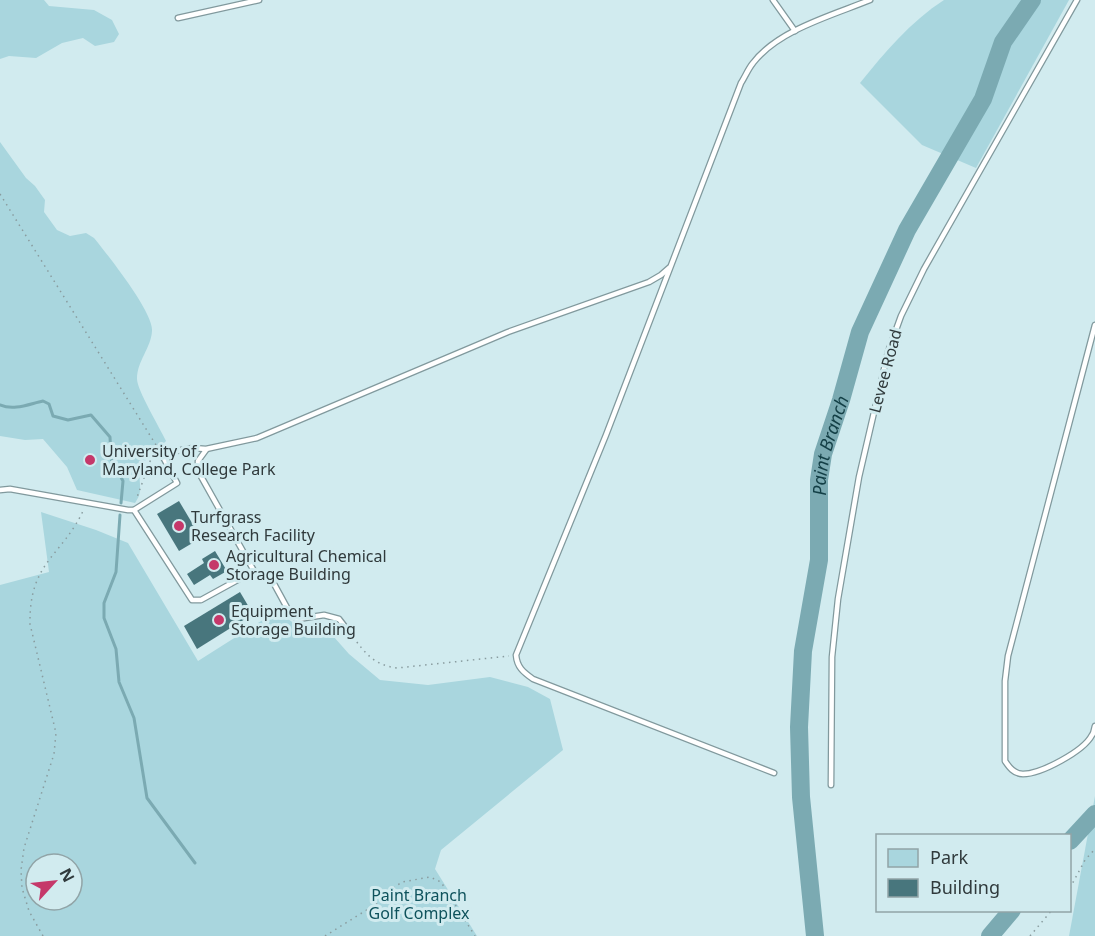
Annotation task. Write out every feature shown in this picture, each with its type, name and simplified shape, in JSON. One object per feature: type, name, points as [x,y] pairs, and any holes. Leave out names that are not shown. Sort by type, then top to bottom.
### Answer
[{"type":"lane","points":[[178,18],[259,0]]},
{"type":"lane","points":[[773,0],[795,31]]},
{"type":"lane","points":[[774,773],[533,679],[522,671],[516,662],[516,655],[593,468],[741,83],[753,62],[772,44],[795,31],[870,0]]},
{"type":"lane","name":"Levee Road","points":[[831,785],[832,657],[839,591],[859,477],[888,352],[901,316],[924,269],[1077,0]]},
{"type":"lane","points":[[0,490],[10,489],[134,510],[177,483],[162,455],[164,453],[193,448],[206,449],[257,438],[508,332],[649,282],[662,275],[671,266]]},
{"type":"lane","points":[[1095,325],[1008,656],[1005,681],[1005,761],[1009,768],[1017,773],[1024,774],[1041,769],[1078,750],[1092,736],[1095,726]]},
{"type":"lane","points":[[206,449],[198,461],[198,471],[254,571],[273,582],[291,615],[298,619],[324,615],[339,619],[349,632]]},
{"type":"lane","points":[[134,510],[192,600],[201,600],[254,571]]},
{"type":"path","points":[[0,194],[156,445],[134,510]]},
{"type":"path","points":[[43,936],[29,911],[22,888],[21,870],[24,848],[54,754],[56,733],[30,624],[30,606],[39,574],[69,534],[87,503]]},
{"type":"path","points":[[349,632],[367,655],[383,666],[397,668],[516,655]]},
{"type":"path","points":[[1071,886],[1085,860],[1095,849]]},
{"type":"path","points":[[326,936],[381,901],[402,882],[430,877],[441,882],[475,936]]},
{"type":"path","points":[[1030,936],[1050,912]]},
{"type":"green space","points":[[0,0],[44,0],[49,6],[94,10],[112,20],[119,34],[114,42],[95,46],[83,38],[62,43],[36,58],[9,56],[0,59]]},
{"type":"green space","points":[[944,0],[1069,0],[976,168],[922,145],[860,83],[909,28]]},
{"type":"green space","points":[[0,142],[45,200],[44,212],[57,230],[70,236],[86,233],[94,238],[129,284],[151,322],[151,337],[139,366],[137,379],[166,441],[147,458],[140,470],[140,491],[135,503],[77,490],[67,467],[43,439],[25,440],[0,436]]},
{"type":"green space","name":"University of Maryland, College Park","points":[[41,512],[128,543],[198,661],[277,611],[299,627],[326,628],[349,654],[380,680],[428,685],[490,677],[528,687],[550,699],[563,750],[441,850],[435,869],[477,936],[0,936],[0,585],[49,572]]},
{"type":"green space","points":[[1095,796],[1095,936],[1069,936]]},
{"type":"building","name":"Turfgrass Research Facility","points":[[179,501],[201,538],[179,551],[157,514]]},
{"type":"building","points":[[215,551],[227,571],[213,579],[210,575],[194,585],[187,574],[204,563],[202,559]]},
{"type":"building","name":"Equipment Storage Building","points":[[240,592],[253,614],[197,649],[184,626]]},
{"type":"waterway","name":"Paint Branch","points":[[815,936],[801,797],[799,727],[803,651],[819,560],[819,480],[823,454],[860,332],[907,230],[983,99],[1003,42],[1032,0]]},
{"type":"waterway","points":[[0,405],[16,407],[43,401],[49,404],[53,416],[68,420],[91,415],[110,437],[111,459],[123,481],[121,503]]},
{"type":"waterway","points":[[120,515],[116,572],[104,603],[104,618],[116,649],[119,682],[134,718],[147,798],[195,863]]},
{"type":"waterway","points":[[1071,840],[1095,814]]},
{"type":"waterway","points":[[990,936],[1010,912]]},
{"type":"place","name":"University of Maryland, College Park","points":[[90,460]]},
{"type":"place","name":"Turfgrass Research Facility","points":[[179,526]]},
{"type":"place","name":"Agricultural Chemical Storage Building","points":[[214,565]]},
{"type":"place","name":"Equipment Storage Building","points":[[219,620]]},
{"type":"park label","name":"Paint Branch Golf Complex","points":[[419,904]]}]
